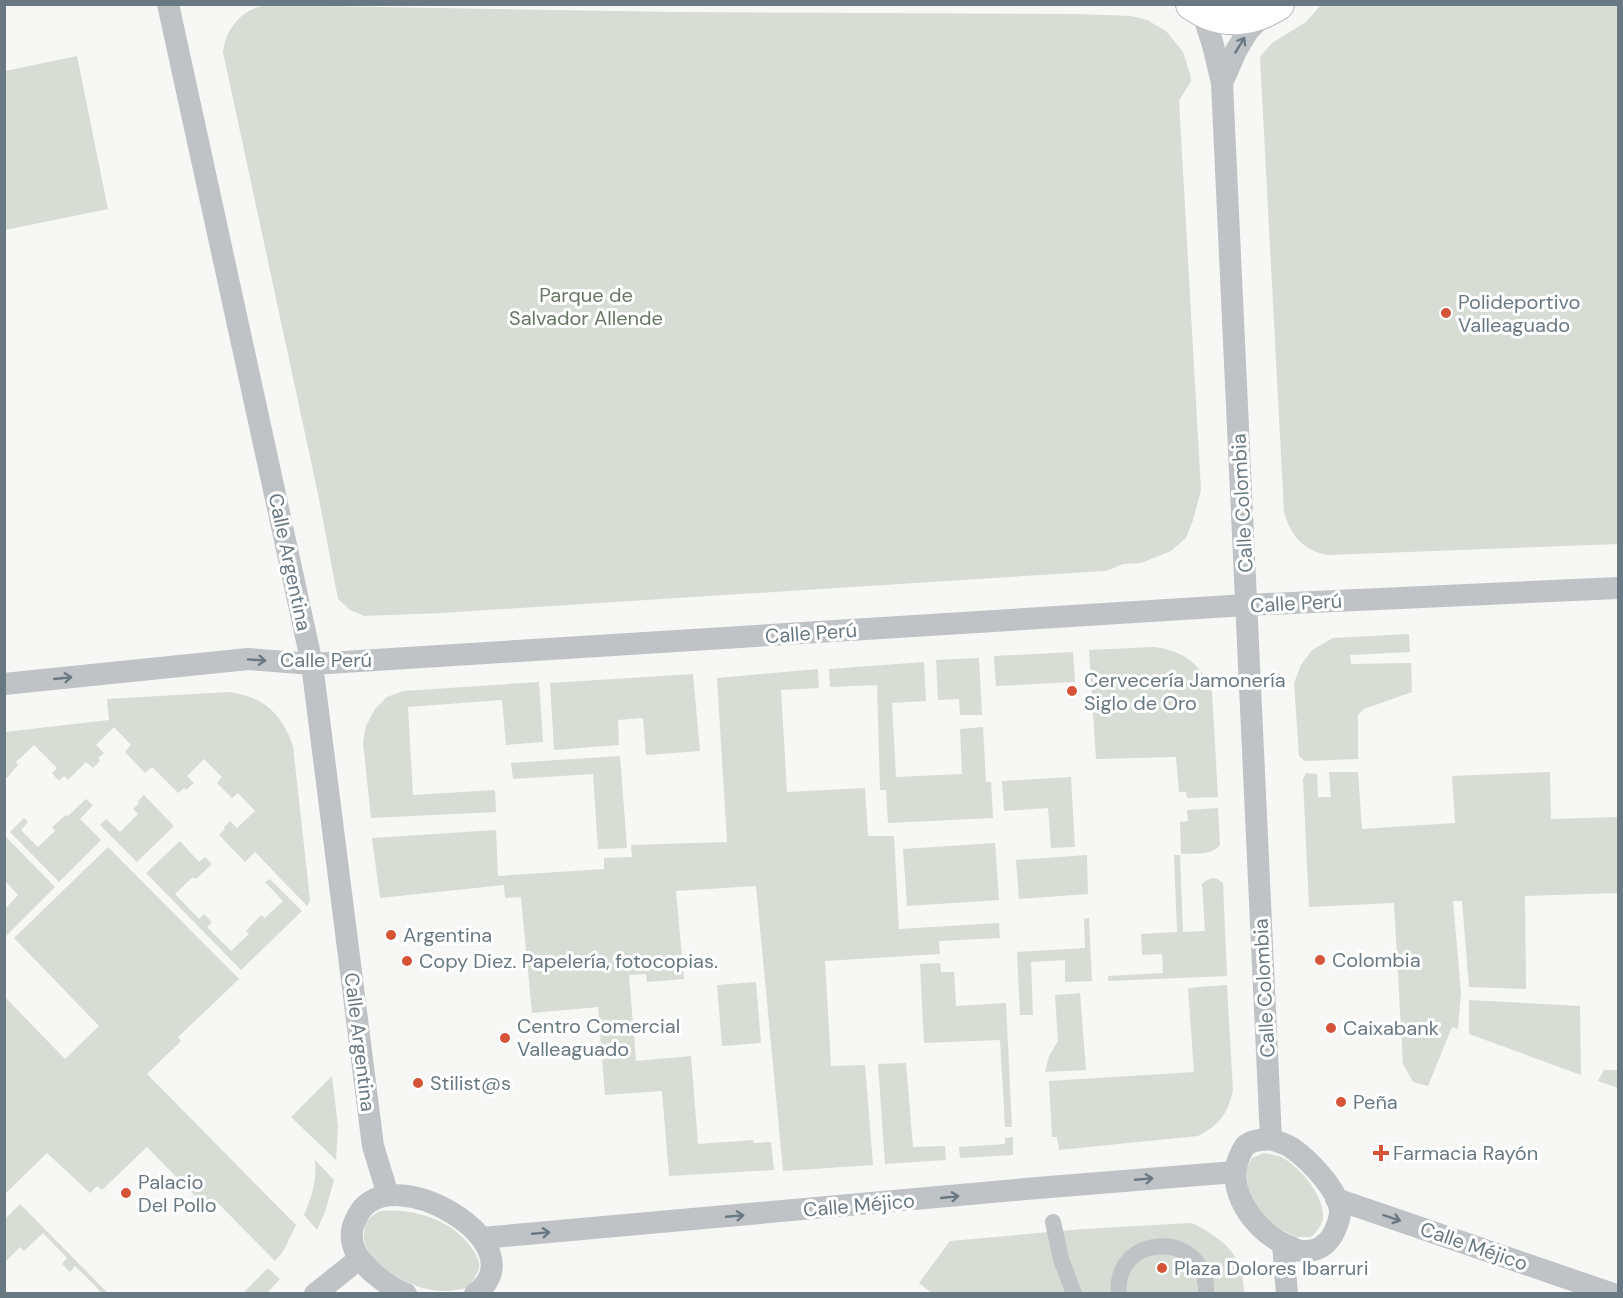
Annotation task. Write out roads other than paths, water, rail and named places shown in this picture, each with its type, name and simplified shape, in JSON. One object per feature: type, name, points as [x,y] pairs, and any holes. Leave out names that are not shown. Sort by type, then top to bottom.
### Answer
[{"type":"main road","points":[[1197,8],[1223,18],[1245,18],[1272,8]]},
{"type":"street","name":"Calle Argentina","points":[[168,4],[312,664],[373,1146],[388,1195]]},
{"type":"street","name":"Calle Colombia","points":[[1197,8],[1213,45],[1222,82],[1271,1139]]},
{"type":"street","name":"Calle Colombia","points":[[1222,82],[1248,31],[1272,8]]},
{"type":"street","name":"Calle Perú","points":[[4,684],[248,659],[312,664],[1246,605],[1618,588]]},
{"type":"street","points":[[1271,1139],[1291,1147],[1311,1163],[1336,1199],[1340,1213],[1336,1229],[1328,1243],[1316,1250],[1303,1252],[1283,1244],[1266,1233],[1244,1205],[1235,1172],[1239,1157],[1246,1145],[1256,1140],[1271,1139]]},
{"type":"street","name":"Calle Méjico","points":[[482,1238],[1235,1172]]},
{"type":"street","points":[[406,1293],[374,1274],[359,1259],[354,1251],[351,1238],[351,1230],[362,1208],[373,1200],[388,1195],[415,1197],[437,1204],[459,1217],[482,1238],[491,1263],[489,1275],[483,1287],[475,1293]]},
{"type":"street","name":"Calle Méjico","points":[[1336,1199],[1613,1293]]},
{"type":"street","points":[[1053,1222],[1061,1259],[1074,1293]]},
{"type":"street","points":[[1283,1244],[1287,1293]]},
{"type":"street","points":[[1119,1293],[1121,1273],[1128,1262],[1137,1253],[1150,1247],[1163,1245],[1188,1254],[1198,1264],[1204,1277],[1206,1293]]},
{"type":"street","points":[[315,1293],[359,1259]]},
{"type":"place","name":"Polideportivo Valleaguado","points":[[1446,313]]},
{"type":"place","name":"Cervecería Jamonería Siglo de Oro","points":[[1072,691]]},
{"type":"place","name":"Argentina","points":[[391,935]]},
{"type":"place","name":"Colombia","points":[[1320,960]]},
{"type":"place","name":"Copy Diez. Papelería, fotocopias.","points":[[407,961]]},
{"type":"place","name":"Caixabank","points":[[1331,1028]]},
{"type":"place","name":"Centro Comercial Valleaguado","points":[[505,1038]]},
{"type":"place","name":"Stilist@s","points":[[418,1083]]},
{"type":"place","name":"Peña","points":[[1341,1102]]},
{"type":"place","name":"Farmacia Rayón","points":[[1381,1153]]},
{"type":"place","name":"Palacio Del Pollo","points":[[126,1193]]},
{"type":"place","name":"Plaza Dolores Ibarruri","points":[[1162,1268]]},
{"type":"park label","name":"Parque de Salvador Allende","points":[[586,306]]}]
